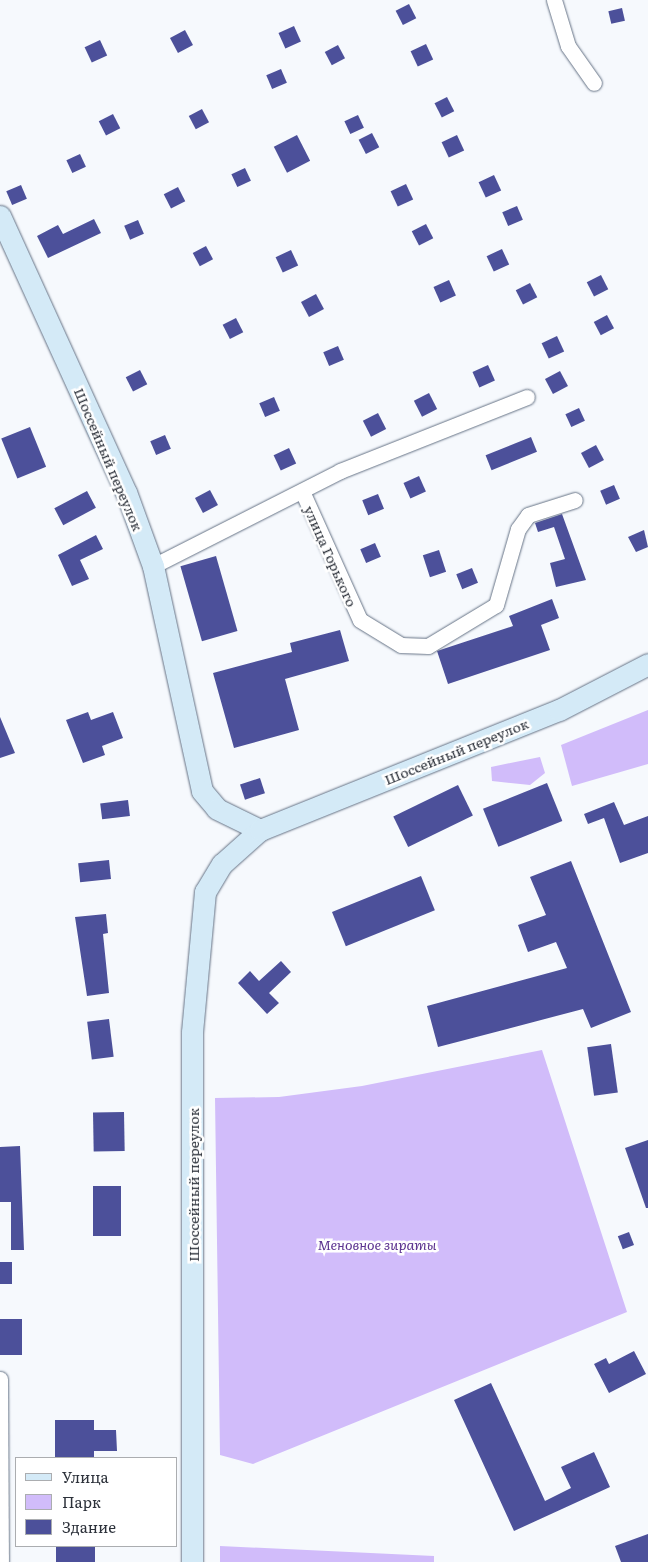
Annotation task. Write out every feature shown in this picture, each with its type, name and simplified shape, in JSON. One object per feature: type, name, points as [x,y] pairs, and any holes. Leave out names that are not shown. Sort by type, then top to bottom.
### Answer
[{"type":"main road","name":"Шоссейный переулок","points":[[0,216],[126,492],[153,566],[202,791],[217,809],[260,830]]},
{"type":"main road","name":"Шоссейный переулок","points":[[192,1562],[192,1032],[205,892],[222,864],[260,830],[559,710],[648,664]]},
{"type":"street","points":[[554,0],[568,46],[594,83]]},
{"type":"street","name":"улица Горького","points":[[153,566],[340,471],[527,397]]},
{"type":"street","name":"улица Горького","points":[[302,491],[360,620],[402,645],[428,646],[496,606],[518,529],[528,515],[575,500]]},
{"type":"street","points":[[0,1379],[1,1562]]},
{"type":"green space","points":[[648,710],[648,764],[572,786],[561,745]]},
{"type":"green space","points":[[540,757],[545,773],[530,785],[492,781],[491,767]]},
{"type":"green space","name":"Меновное зираты","points":[[542,1050],[627,1312],[253,1464],[220,1455],[215,1098],[279,1097],[362,1086]]},
{"type":"green space","points":[[220,1546],[434,1556],[434,1562],[220,1562]]},
{"type":"building","points":[[409,4],[416,18],[403,25],[396,11]]},
{"type":"building","points":[[622,8],[625,21],[611,24],[608,11]]},
{"type":"building","points":[[294,26],[301,42],[285,48],[278,33]]},
{"type":"building","points":[[185,30],[193,45],[178,53],[170,38]]},
{"type":"building","points":[[100,40],[107,55],[92,63],[85,47]]},
{"type":"building","points":[[426,44],[433,59],[418,67],[411,51]]},
{"type":"building","points":[[338,45],[345,58],[332,65],[325,52]]},
{"type":"building","points":[[281,69],[287,83],[272,89],[266,75]]},
{"type":"building","points":[[447,97],[454,111],[442,118],[435,103]]},
{"type":"building","points":[[202,109],[209,122],[196,129],[189,116]]},
{"type":"building","points":[[113,114],[120,128],[106,136],[99,121]]},
{"type":"building","points":[[358,115],[364,128],[350,134],[344,121]]},
{"type":"building","points":[[372,133],[379,147],[366,154],[359,140]]},
{"type":"building","points":[[297,135],[310,161],[287,173],[274,147]]},
{"type":"building","points":[[457,135],[464,150],[449,158],[442,142]]},
{"type":"building","points":[[80,154],[86,167],[72,173],[66,160]]},
{"type":"building","points":[[245,168],[251,181],[237,187],[231,174]]},
{"type":"building","points":[[494,175],[501,190],[486,198],[479,182]]},
{"type":"building","points":[[406,184],[413,199],[398,207],[391,191]]},
{"type":"building","points":[[21,185],[27,199],[12,205],[6,191]]},
{"type":"building","points":[[178,187],[185,201],[171,209],[164,194]]},
{"type":"building","points":[[517,206],[523,220],[508,226],[502,212]]},
{"type":"building","points":[[94,219],[101,233],[48,258],[37,236],[58,225],[63,234]]},
{"type":"building","points":[[138,220],[144,234],[130,240],[124,226]]},
{"type":"building","points":[[426,224],[433,238],[419,246],[412,231]]},
{"type":"building","points":[[206,246],[213,259],[200,266],[193,253]]},
{"type":"building","points":[[502,249],[509,264],[494,272],[487,256]]},
{"type":"building","points":[[291,250],[298,265],[283,273],[276,257]]},
{"type":"building","points":[[601,275],[608,289],[594,297],[587,282]]},
{"type":"building","points":[[449,280],[456,296],[440,302],[433,287]]},
{"type":"building","points":[[530,283],[537,297],[523,305],[516,290]]},
{"type":"building","points":[[316,294],[324,309],[309,317],[301,302]]},
{"type":"building","points":[[607,315],[614,328],[601,335],[594,322]]},
{"type":"building","points":[[236,318],[243,332],[230,339],[223,325]]},
{"type":"building","points":[[557,336],[564,351],[549,359],[542,343]]},
{"type":"building","points":[[338,346],[344,360],[329,366],[323,352]]},
{"type":"building","points":[[488,365],[495,381],[479,387],[472,372]]},
{"type":"building","points":[[140,370],[147,384],[133,392],[126,377]]},
{"type":"building","points":[[560,371],[568,386],[553,394],[545,379]]},
{"type":"building","points":[[429,393],[437,409],[422,417],[414,401]]},
{"type":"building","points":[[274,397],[280,411],[265,417],[259,403]]},
{"type":"building","points":[[579,408],[585,421],[571,427],[565,414]]},
{"type":"building","points":[[378,413],[386,429],[371,437],[363,421]]},
{"type":"building","points":[[30,427],[46,467],[17,478],[1,439]]},
{"type":"building","points":[[165,435],[171,449],[156,455],[150,441]]},
{"type":"building","points":[[531,437],[537,452],[492,470],[486,455]]},
{"type":"building","points":[[596,445],[604,460],[589,468],[581,453]]},
{"type":"building","points":[[289,448],[296,463],[281,471],[274,455]]},
{"type":"building","points":[[419,476],[426,492],[410,498],[403,483]]},
{"type":"building","points":[[614,485],[620,499],[606,505],[600,491]]},
{"type":"building","points":[[210,490],[218,505],[203,513],[195,498]]},
{"type":"building","points":[[87,491],[96,508],[63,525],[54,508]]},
{"type":"building","points":[[378,494],[384,509],[368,515],[362,500]]},
{"type":"building","points":[[562,514],[586,580],[556,587],[550,563],[565,559],[554,527],[538,532],[535,523]]},
{"type":"building","points":[[644,530],[648,547],[636,552],[628,537]]},
{"type":"building","points":[[96,535],[103,549],[80,560],[89,579],[72,586],[58,555]]},
{"type":"building","points":[[375,543],[381,557],[366,563],[360,549]]},
{"type":"building","points":[[439,550],[446,572],[430,577],[423,555]]},
{"type":"building","points":[[216,556],[237,631],[202,641],[180,566]]},
{"type":"building","points":[[472,568],[478,583],[462,589],[456,574]]},
{"type":"building","points":[[552,599],[559,618],[541,625],[550,650],[448,684],[437,651],[513,626],[509,616]]},
{"type":"building","points":[[340,630],[349,661],[285,679],[299,730],[234,748],[213,673],[292,652],[290,643]]},
{"type":"building","points":[[88,712],[91,720],[113,712],[123,738],[102,746],[105,755],[83,763],[66,720]]},
{"type":"building","points":[[0,717],[15,753],[0,758]]},
{"type":"building","points":[[260,778],[265,793],[245,800],[240,784]]},
{"type":"building","points":[[547,783],[562,821],[498,847],[483,809]]},
{"type":"building","points":[[458,785],[473,816],[408,847],[393,817]]},
{"type":"building","points":[[128,800],[130,816],[102,819],[100,803]]},
{"type":"building","points":[[614,802],[624,825],[648,816],[648,853],[620,863],[604,818],[588,824],[584,814]]},
{"type":"building","points":[[109,860],[111,879],[80,882],[78,863]]},
{"type":"building","points":[[571,861],[631,1012],[591,1028],[583,1009],[438,1047],[427,1006],[567,968],[556,942],[528,952],[518,925],[546,915],[530,877]]},
{"type":"building","points":[[421,876],[435,910],[346,946],[332,912]]},
{"type":"building","points":[[106,914],[108,933],[103,934],[109,993],[87,996],[75,917]]},
{"type":"building","points":[[281,961],[291,972],[269,993],[279,1003],[267,1014],[238,983],[250,971],[259,981]]},
{"type":"building","points":[[109,1019],[114,1057],[92,1059],[87,1022]]},
{"type":"building","points":[[611,1044],[618,1093],[594,1096],[587,1047]]},
{"type":"building","points":[[124,1112],[125,1151],[94,1152],[93,1113]]},
{"type":"building","points":[[648,1140],[648,1208],[646,1208],[625,1148]]},
{"type":"building","points":[[20,1146],[24,1250],[11,1250],[11,1202],[0,1202],[0,1147]]},
{"type":"building","points":[[93,1186],[121,1186],[121,1236],[93,1236]]},
{"type":"building","points":[[629,1232],[634,1245],[623,1249],[618,1236]]},
{"type":"building","points":[[0,1262],[12,1262],[12,1284],[0,1284]]},
{"type":"building","points":[[0,1319],[22,1319],[22,1355],[0,1355]]},
{"type":"building","points":[[634,1351],[646,1374],[609,1393],[594,1364],[606,1358],[609,1364]]},
{"type":"building","points":[[491,1383],[545,1501],[571,1488],[561,1467],[594,1452],[610,1487],[514,1531],[454,1400]]},
{"type":"building","points":[[55,1420],[94,1420],[94,1430],[116,1430],[117,1451],[94,1451],[94,1457],[55,1457]]},
{"type":"building","points":[[648,1534],[648,1562],[621,1562],[615,1546]]},
{"type":"building","points":[[56,1547],[95,1547],[95,1562],[56,1562]]}]
